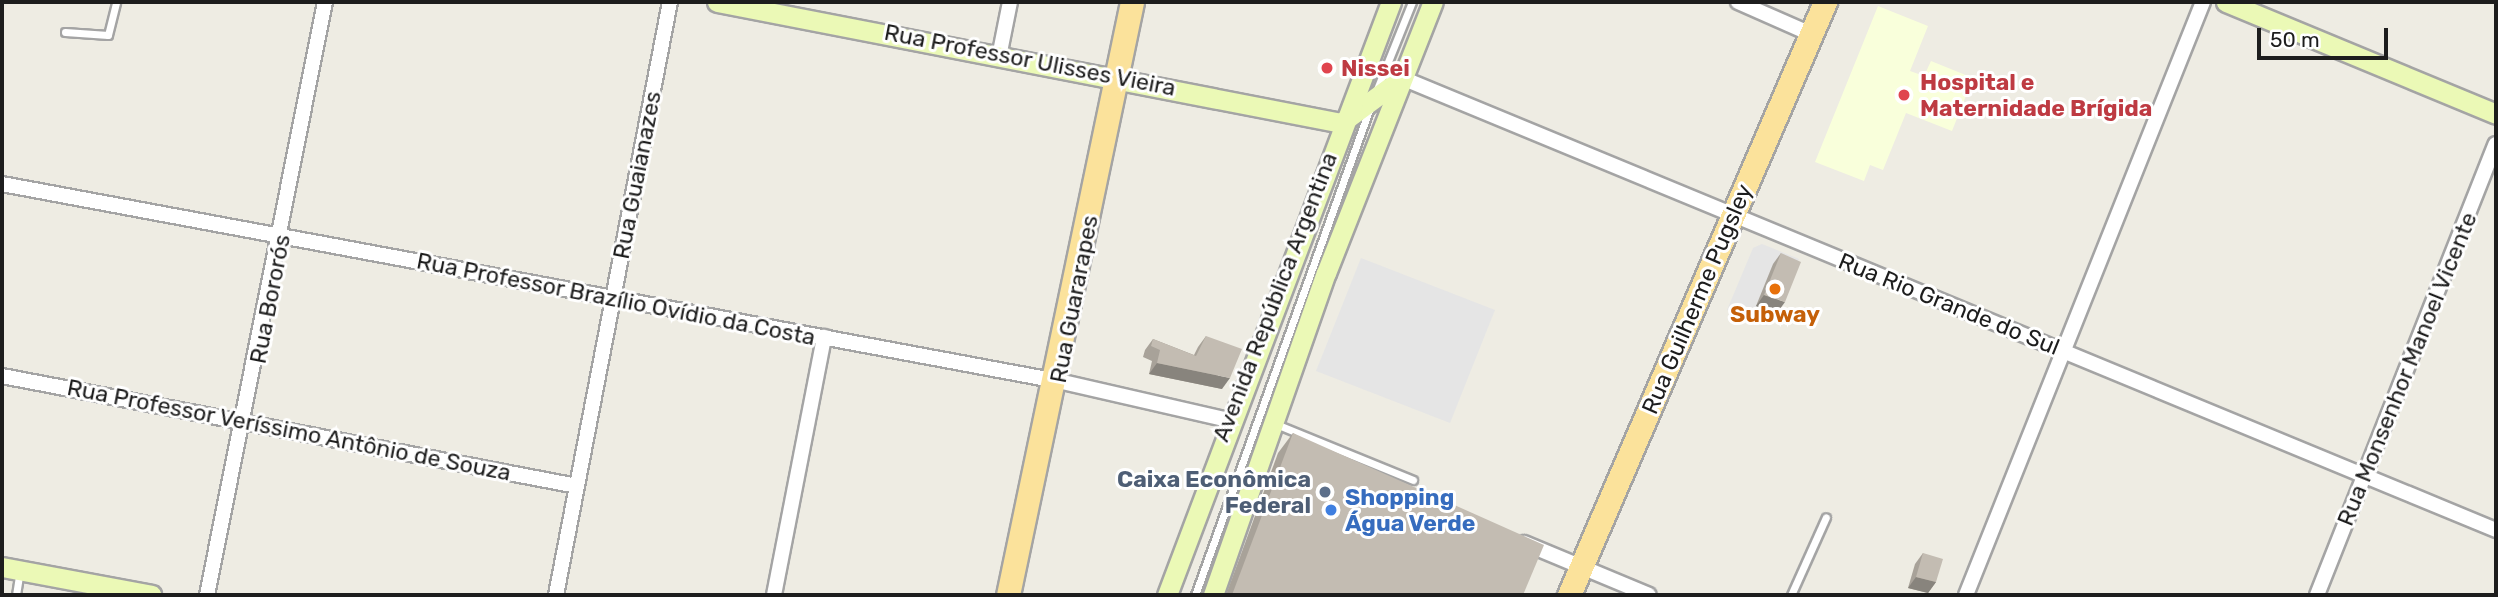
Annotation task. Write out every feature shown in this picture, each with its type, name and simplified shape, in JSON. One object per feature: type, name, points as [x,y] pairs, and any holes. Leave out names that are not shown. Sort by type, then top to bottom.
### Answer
[{"type":"main road","name":"Rua Guararapes","points":[[1008,595],[1058,381],[1132,2]]},
{"type":"main road","name":"Rua Guilherme Pugsley","points":[[1569,595],[1825,2]]},
{"type":"street","name":"Rua Bororós","points":[[207,595],[246,419],[325,2]]},
{"type":"street","name":"Rua Guaianazes","points":[[556,595],[670,2]]},
{"type":"street","name":"Rua Professor Ulisses Vieira","points":[[717,2],[999,57],[1118,76],[1341,123]]},
{"type":"street","points":[[999,57],[1010,2]]},
{"type":"street","name":"Avenida República Argentina","points":[[1167,595],[1228,420],[1341,123],[1391,2]]},
{"type":"street","name":"Avenida República Argentina","points":[[1213,595],[1270,430],[1433,2]]},
{"type":"street","points":[[1738,2],[1811,34]]},
{"type":"street","points":[[1966,595],[2203,2]]},
{"type":"street","points":[[2227,2],[2496,114]]},
{"type":"street","points":[[1341,123],[1402,78]]},
{"type":"street","name":"Rua Rio Grande do Sul","points":[[1402,78],[2496,530]]},
{"type":"street","name":"Rua Monsenhor Manoel Vicente","points":[[2317,595],[2496,144]]},
{"type":"street","name":"Rua Professor Brazílio Ovídio da Costa","points":[[2,184],[282,238],[615,296],[1058,381],[1228,420]]},
{"type":"street","points":[[775,595],[824,337]]},
{"type":"street","name":"Rua Professor Veríssimo Antônio de Souza","points":[[2,376],[246,419],[577,486]]},
{"type":"street","points":[[1270,430],[1418,499]]},
{"type":"street","points":[[1506,536],[1649,595]]},
{"type":"street","points":[[11,569],[151,595]]},
{"type":"lane","points":[[65,32],[108,35],[116,2]]},
{"type":"lane","points":[[1195,595],[1373,100],[1412,2]]},
{"type":"lane","points":[[1270,430],[1413,480]]},
{"type":"lane","points":[[1791,595],[1826,517]]},
{"type":"lane","points":[[11,569],[16,595]]},
{"type":"shaded area","name":"Hospital e Maternidade Brígida","points":[[1878,6],[1928,26],[1910,71],[1924,76],[1931,61],[1973,78],[1952,131],[1906,113],[1883,170],[1870,165],[1864,181],[1815,162]]},
{"type":"shaded area","points":[[1762,244],[1799,259],[1793,273],[1757,305],[1773,312],[1767,326],[1727,310],[1753,248]]},
{"type":"shaded area","points":[[1361,258],[1495,310],[1450,423],[1316,371]]},
{"type":"building","points":[[1781,253],[1801,262],[1785,302],[1764,295]]},
{"type":"building","points":[[1206,336],[1242,349],[1230,378],[1157,363],[1160,350],[1151,346],[1153,339],[1196,356]]},
{"type":"building","name":"Shopping Água Verde","points":[[1293,433],[1544,545],[1523,595],[1232,595]]},
{"type":"building","points":[[1923,553],[1943,559],[1936,582],[1916,577]]},
{"type":"place","name":"Nissei","points":[[1327,68]]},
{"type":"place","name":"Hospital e Maternidade Brígida","points":[[1904,95]]},
{"type":"place","name":"Subway","points":[[1775,289]]},
{"type":"place","name":"Caixa Econômica Federal","points":[[1325,492]]},
{"type":"place","name":"Shopping Água Verde","points":[[1331,510]]}]
